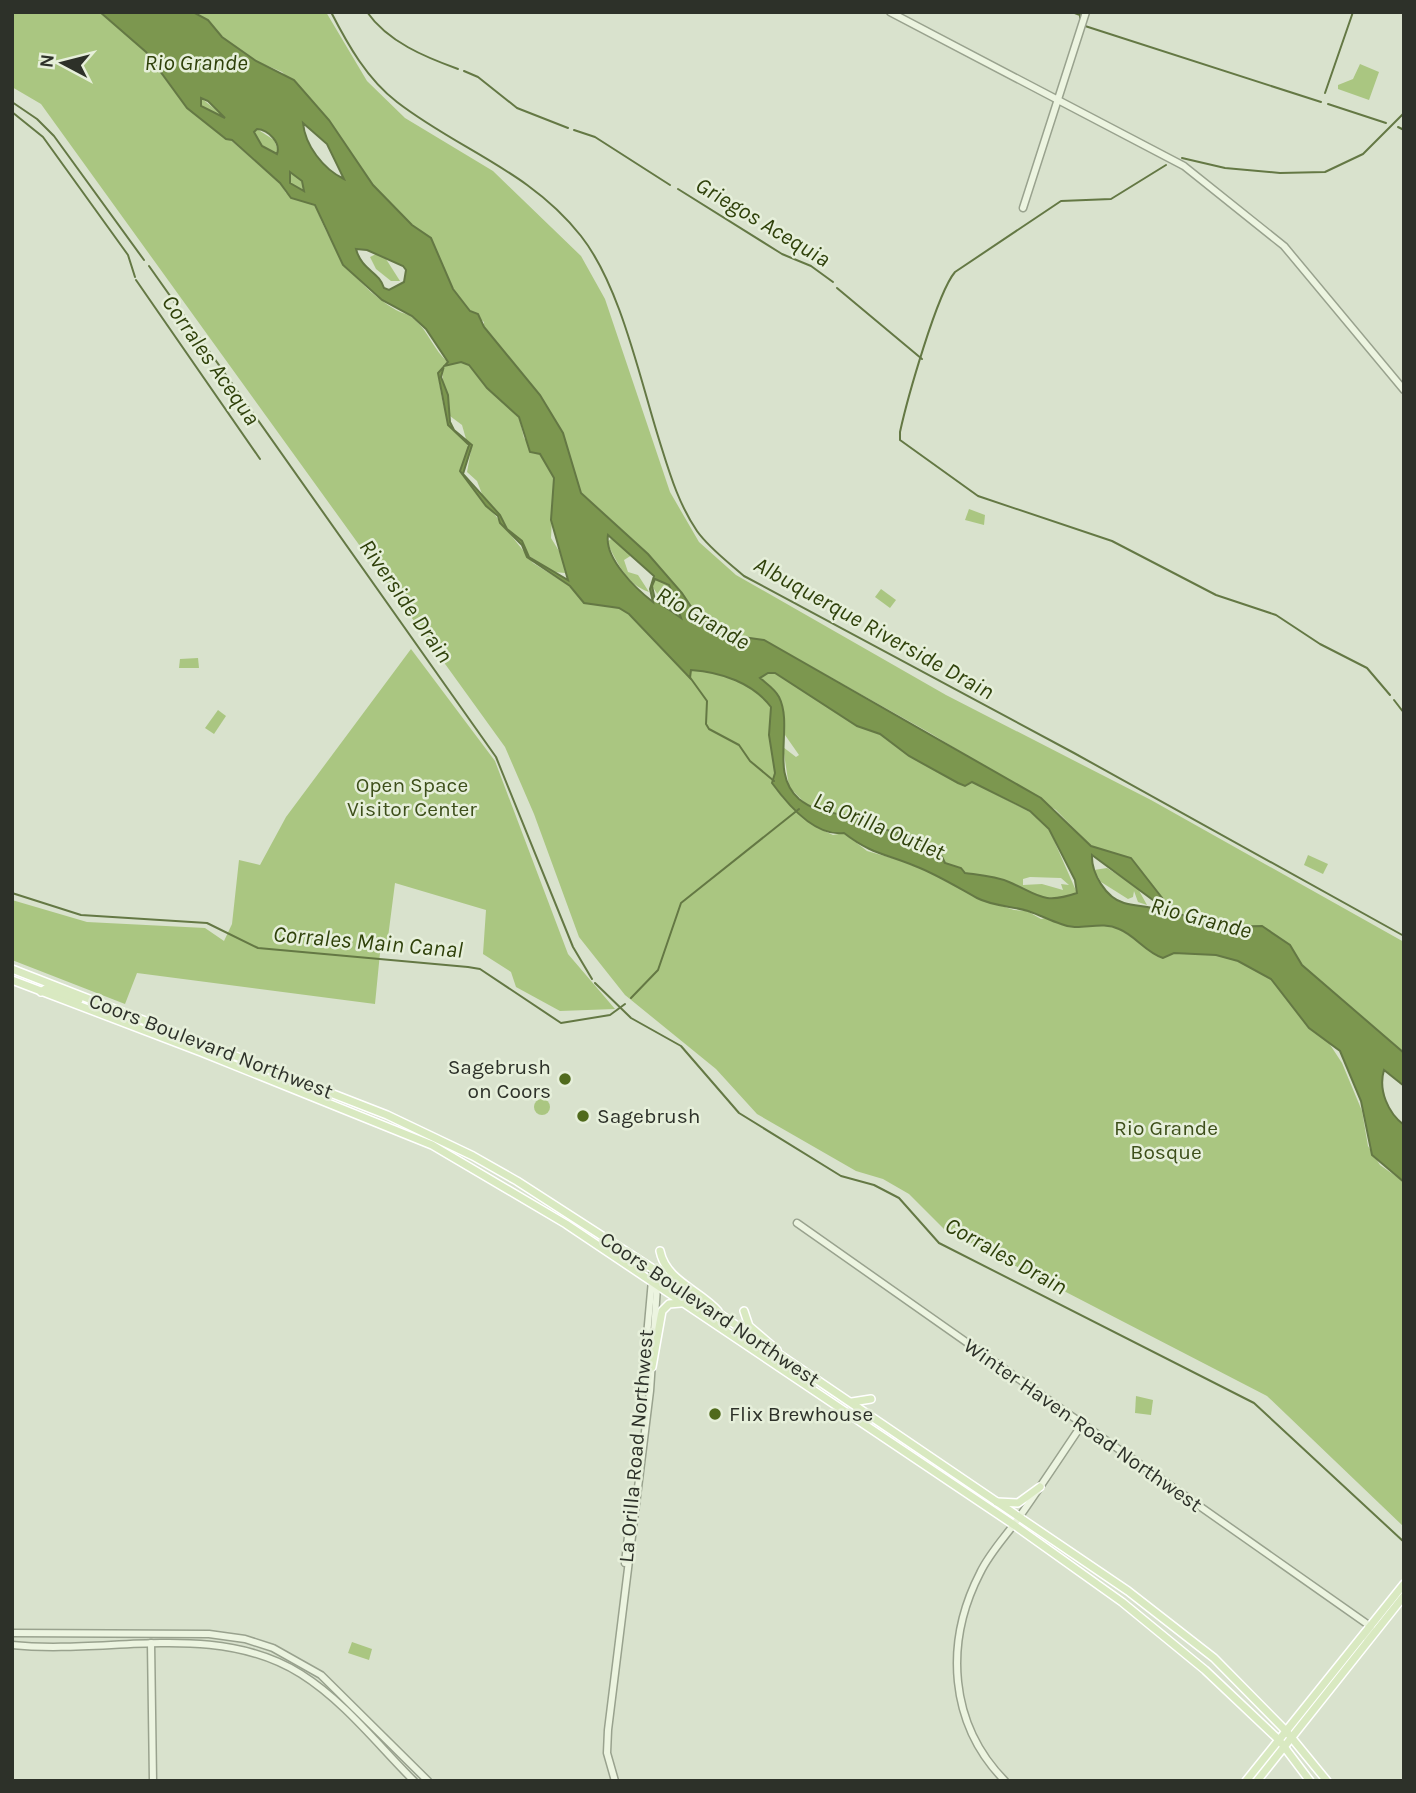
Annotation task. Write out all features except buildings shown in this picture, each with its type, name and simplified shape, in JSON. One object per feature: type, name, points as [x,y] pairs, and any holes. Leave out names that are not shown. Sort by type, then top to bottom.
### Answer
[{"type":"main road","name":"Coors Boulevard Northwest","points":[[12,969],[387,1115],[517,1181],[655,1271],[993,1501],[1205,1670],[1279,1740],[1310,1781]]},
{"type":"main road","name":"Coors Boulevard Northwest","points":[[12,980],[201,1052],[432,1146],[566,1224],[781,1370],[1128,1591],[1214,1658],[1289,1734],[1327,1781]]},
{"type":"main road","points":[[41,992],[47,988],[83,1002],[97,1002]]},
{"type":"main road","points":[[660,1251],[668,1271],[710,1301],[724,1318],[736,1319],[744,1311],[749,1326],[787,1360]]},
{"type":"main road","points":[[652,1367],[662,1311],[669,1304],[681,1303]]},
{"type":"main road","points":[[781,1370],[792,1373],[849,1411],[863,1411]]},
{"type":"main road","points":[[845,1400],[863,1402],[871,1399]]},
{"type":"main road","points":[[993,1501],[1018,1503],[1040,1487]]},
{"type":"main road","points":[[1257,1781],[1283,1748],[1289,1734],[1404,1584]]},
{"type":"main road","points":[[1246,1781],[1279,1740],[1289,1734],[1353,1661],[1404,1596]]},
{"type":"street","points":[[890,12],[1178,162],[1261,225],[1284,246],[1404,390]]},
{"type":"street","points":[[1023,208],[1086,12]]},
{"type":"street","name":"Winter Haven Road Northwest","points":[[797,1223],[1370,1626]]},
{"type":"street","name":"La Orilla Road Northwest","points":[[626,1581],[626,1544],[647,1379],[645,1358],[655,1271]]},
{"type":"street","name":"La Orilla Road Northwest","points":[[615,1781],[609,1764],[607,1741],[652,1367],[654,1284]]},
{"type":"street","points":[[1005,1781],[990,1766],[966,1723],[955,1658],[960,1628],[979,1574],[1083,1423]]},
{"type":"street","points":[[1353,1661],[1356,1651],[1372,1631],[1370,1626]]},
{"type":"street","points":[[12,1633],[228,1636],[273,1648],[299,1660],[331,1683],[428,1781]]},
{"type":"street","points":[[151,1634],[153,1781]]},
{"type":"street","points":[[12,1645],[226,1646],[261,1655],[285,1665],[323,1690],[414,1781]]},
{"type":"green space","name":"Rio Grande Bosque","points":[[12,12],[104,14],[146,52],[173,90],[280,183],[286,193],[315,205],[337,251],[368,290],[396,310],[411,316],[420,325],[448,362],[444,366],[460,362],[469,365],[487,388],[519,417],[524,438],[540,454],[554,478],[551,538],[564,559],[565,573],[554,572],[529,556],[522,541],[507,529],[500,515],[484,499],[477,481],[467,472],[472,445],[466,440],[469,450],[460,471],[533,563],[570,586],[584,603],[619,608],[629,614],[690,677],[691,670],[713,673],[735,680],[755,691],[771,707],[769,735],[782,797],[818,828],[833,835],[844,833],[867,851],[913,864],[978,898],[1014,910],[1027,911],[1041,919],[1050,917],[1071,927],[1102,924],[1174,953],[1216,955],[1238,961],[1271,979],[1309,1028],[1327,1040],[1342,1063],[1362,1111],[1368,1146],[1380,1165],[1404,1182],[1404,1527],[1267,1396],[944,1229],[909,1194],[883,1179],[856,1171],[757,1114],[716,1069],[625,995],[579,937],[534,814],[505,747],[41,104],[12,87]],"holes":[[[444,367],[443,384],[450,416],[462,425],[466,439],[453,428],[445,411],[438,373]]]},
{"type":"green space","points":[[193,12],[326,12],[367,81],[405,118],[493,171],[581,256],[605,299],[670,492],[699,542],[736,575],[946,695],[1151,800],[1404,942],[1404,1053],[1301,965],[1290,945],[1239,924],[1216,927],[1197,923],[1170,908],[1131,858],[1091,846],[1056,810],[930,733],[764,640],[714,633],[700,620],[682,593],[648,554],[581,493],[484,327],[484,322],[470,311],[453,289],[431,238],[412,225],[373,185],[329,120],[282,72],[256,61],[222,37],[208,20]]},
{"type":"green space","points":[[1360,64],[1379,72],[1369,100],[1338,89],[1338,85],[1353,79]]},
{"type":"green space","points":[[201,98],[226,118],[201,106]]},
{"type":"green space","points":[[257,129],[274,140],[277,155],[262,146],[254,132]]},
{"type":"green space","points":[[290,171],[302,181],[305,192],[289,183]]},
{"type":"green space","points":[[376,254],[386,259],[400,281],[391,281],[376,269],[370,257]]},
{"type":"green space","points":[[969,509],[985,515],[984,525],[965,520]]},
{"type":"green space","points":[[611,539],[619,542],[632,555],[624,560],[628,572],[638,575],[649,592],[634,584],[623,572],[607,542]]},
{"type":"green space","points":[[656,579],[669,584],[681,618],[668,610],[652,586]]},
{"type":"green space","points":[[881,589],[896,600],[890,608],[875,597]]},
{"type":"green space","name":"Open Space Visitor Center","points":[[411,649],[495,761],[568,954],[615,1009],[560,1011],[516,987],[511,972],[483,954],[486,910],[395,883],[386,953],[380,953],[375,1004],[137,973],[125,1004],[12,960],[12,900],[87,922],[205,928],[224,941],[232,924],[239,860],[260,865],[286,817]]},
{"type":"green space","points":[[198,658],[199,668],[179,668],[180,659]]},
{"type":"green space","points":[[768,673],[775,673],[857,726],[880,733],[909,756],[958,783],[965,786],[972,782],[1030,812],[1049,829],[1077,893],[1048,898],[998,878],[964,873],[961,868],[945,863],[907,834],[880,829],[856,817],[823,813],[808,806],[789,787],[783,747],[796,757],[799,755],[785,735],[780,699],[760,678]],"holes":[[[1030,877],[1061,878],[1069,885],[1061,884],[1063,890],[1042,884],[1023,885],[1023,879]]]},
{"type":"green space","points":[[218,710],[226,716],[214,734],[205,728]]},
{"type":"green space","points":[[1308,855],[1328,864],[1323,874],[1304,865]]},
{"type":"green space","points":[[1107,868],[1137,887],[1147,905],[1138,902],[1134,891],[1133,897],[1128,899],[1101,882],[1094,870]]},
{"type":"green space","points":[[542,1099],[548,1101],[548,1113],[542,1115],[536,1113],[534,1107],[536,1101]]},
{"type":"green space","points":[[1136,1396],[1153,1400],[1151,1415],[1135,1413]]},
{"type":"green space","points":[[352,1642],[372,1649],[369,1660],[348,1653]]},
{"type":"water","name":"Rio Grande","points":[[100,12],[193,12],[208,20],[222,37],[256,61],[294,80],[329,120],[373,185],[412,225],[431,238],[453,289],[470,311],[478,314],[484,327],[540,395],[563,433],[581,493],[648,554],[682,593],[700,620],[714,633],[764,640],[1041,798],[1091,846],[1131,858],[1170,908],[1197,923],[1216,927],[1262,926],[1290,945],[1302,965],[1404,1053],[1404,1086],[1384,1070],[1382,1085],[1389,1108],[1404,1125],[1404,1182],[1372,1155],[1361,1101],[1340,1051],[1309,1028],[1271,979],[1238,961],[1216,955],[1174,953],[1163,958],[1125,932],[1112,927],[1068,926],[1028,911],[983,901],[931,873],[871,850],[844,833],[823,830],[803,818],[772,783],[775,773],[769,735],[771,707],[755,691],[725,676],[691,670],[690,678],[629,614],[619,608],[584,603],[570,586],[527,557],[522,545],[500,523],[498,516],[486,506],[460,471],[469,445],[448,425],[438,373],[444,367],[441,377],[448,395],[450,422],[454,430],[472,445],[463,474],[500,515],[507,529],[522,541],[529,557],[568,580],[551,520],[554,478],[540,454],[530,452],[519,417],[487,388],[469,365],[461,362],[444,366],[448,362],[426,329],[412,316],[382,300],[343,265],[315,205],[291,198],[280,183],[232,140],[226,139],[187,108],[146,52]],"holes":[[[201,98],[208,101],[225,118],[201,106]],[[303,123],[327,144],[344,179],[322,163],[307,140]],[[257,129],[273,138],[277,154],[262,146],[254,132]],[[290,172],[302,181],[304,191],[290,183]],[[356,249],[367,250],[403,266],[406,270],[404,282],[389,290],[384,288],[362,262]],[[608,535],[654,576],[650,589],[653,602],[630,581],[611,553]],[[655,579],[669,585],[681,618],[655,600],[652,586]],[[768,673],[775,673],[857,726],[880,734],[909,756],[958,783],[965,786],[972,782],[1030,811],[1049,829],[1075,880],[1077,893],[1048,898],[1004,880],[965,873],[961,868],[945,863],[934,847],[919,838],[805,804],[790,788],[785,776],[783,709],[773,689],[760,678]],[[1092,855],[1161,906],[1157,909],[1117,900],[1097,877]]]},
{"type":"waterway","name":"Albuquerque Riverside Drain","points":[[331,12],[359,61],[386,93],[421,119],[539,194],[581,236],[595,257],[619,309],[665,460],[681,502],[697,531],[725,560],[744,576],[1074,753],[1404,936]]},
{"type":"waterway","name":"Griegos Acequia","points":[[367,12],[396,40],[420,54],[458,69]]},
{"type":"waterway","points":[[1072,12],[1080,15],[1080,20]]},
{"type":"waterway","points":[[1325,93],[1353,12]]},
{"type":"waterway","points":[[1085,26],[1321,102]]},
{"type":"waterway","name":"Griegos Acequia","points":[[464,71],[478,77],[517,108],[568,128]]},
{"type":"waterway","name":"Riverside Drain","points":[[12,102],[37,119],[54,136],[144,260]]},
{"type":"waterway","points":[[1328,104],[1386,123]]},
{"type":"waterway","name":"Corrales Acequa","points":[[12,112],[43,137],[128,255],[135,277]]},
{"type":"waterway","points":[[1182,158],[1225,168],[1280,173],[1325,172],[1363,154],[1404,113]]},
{"type":"waterway","points":[[1398,127],[1404,130]]},
{"type":"waterway","name":"Griegos Acequia","points":[[574,130],[595,137],[670,185]]},
{"type":"waterway","points":[[1166,165],[1111,199],[1061,201],[955,272],[940,301],[923,348],[900,440],[978,496],[1112,541],[1216,595],[1276,615],[1320,644],[1367,668],[1390,695]]},
{"type":"waterway","name":"Griegos Acequia","points":[[678,189],[782,254],[811,266],[833,282]]},
{"type":"waterway","name":"Riverside Drain","points":[[149,266],[496,757],[573,947],[592,979]]},
{"type":"waterway","name":"Corrales Acequa","points":[[136,280],[260,459]]},
{"type":"waterway","name":"Griegos Acequia","points":[[837,288],[922,359]]},
{"type":"waterway","points":[[689,676],[707,701],[706,724],[709,729],[739,745],[750,761],[774,781]]},
{"type":"waterway","points":[[1394,700],[1404,713]]},
{"type":"waterway","name":"La Orilla Outlet","points":[[631,998],[658,970],[681,903],[799,809]]},
{"type":"waterway","name":"Corrales Main Canal","points":[[12,893],[81,915],[207,923],[258,948],[480,969],[561,1023],[610,1015],[625,1004]]},
{"type":"waterway","name":"Corrales Drain","points":[[595,983],[631,1018],[681,1046],[739,1113],[841,1176],[874,1185],[899,1198],[939,1243],[1254,1403],[1404,1542]]},
{"type":"place","name":"Sagebrush on Coors","points":[[565,1079]]},
{"type":"place","name":"Sagebrush","points":[[583,1116]]},
{"type":"place","name":"Flix Brewhouse","points":[[715,1414]]}]
